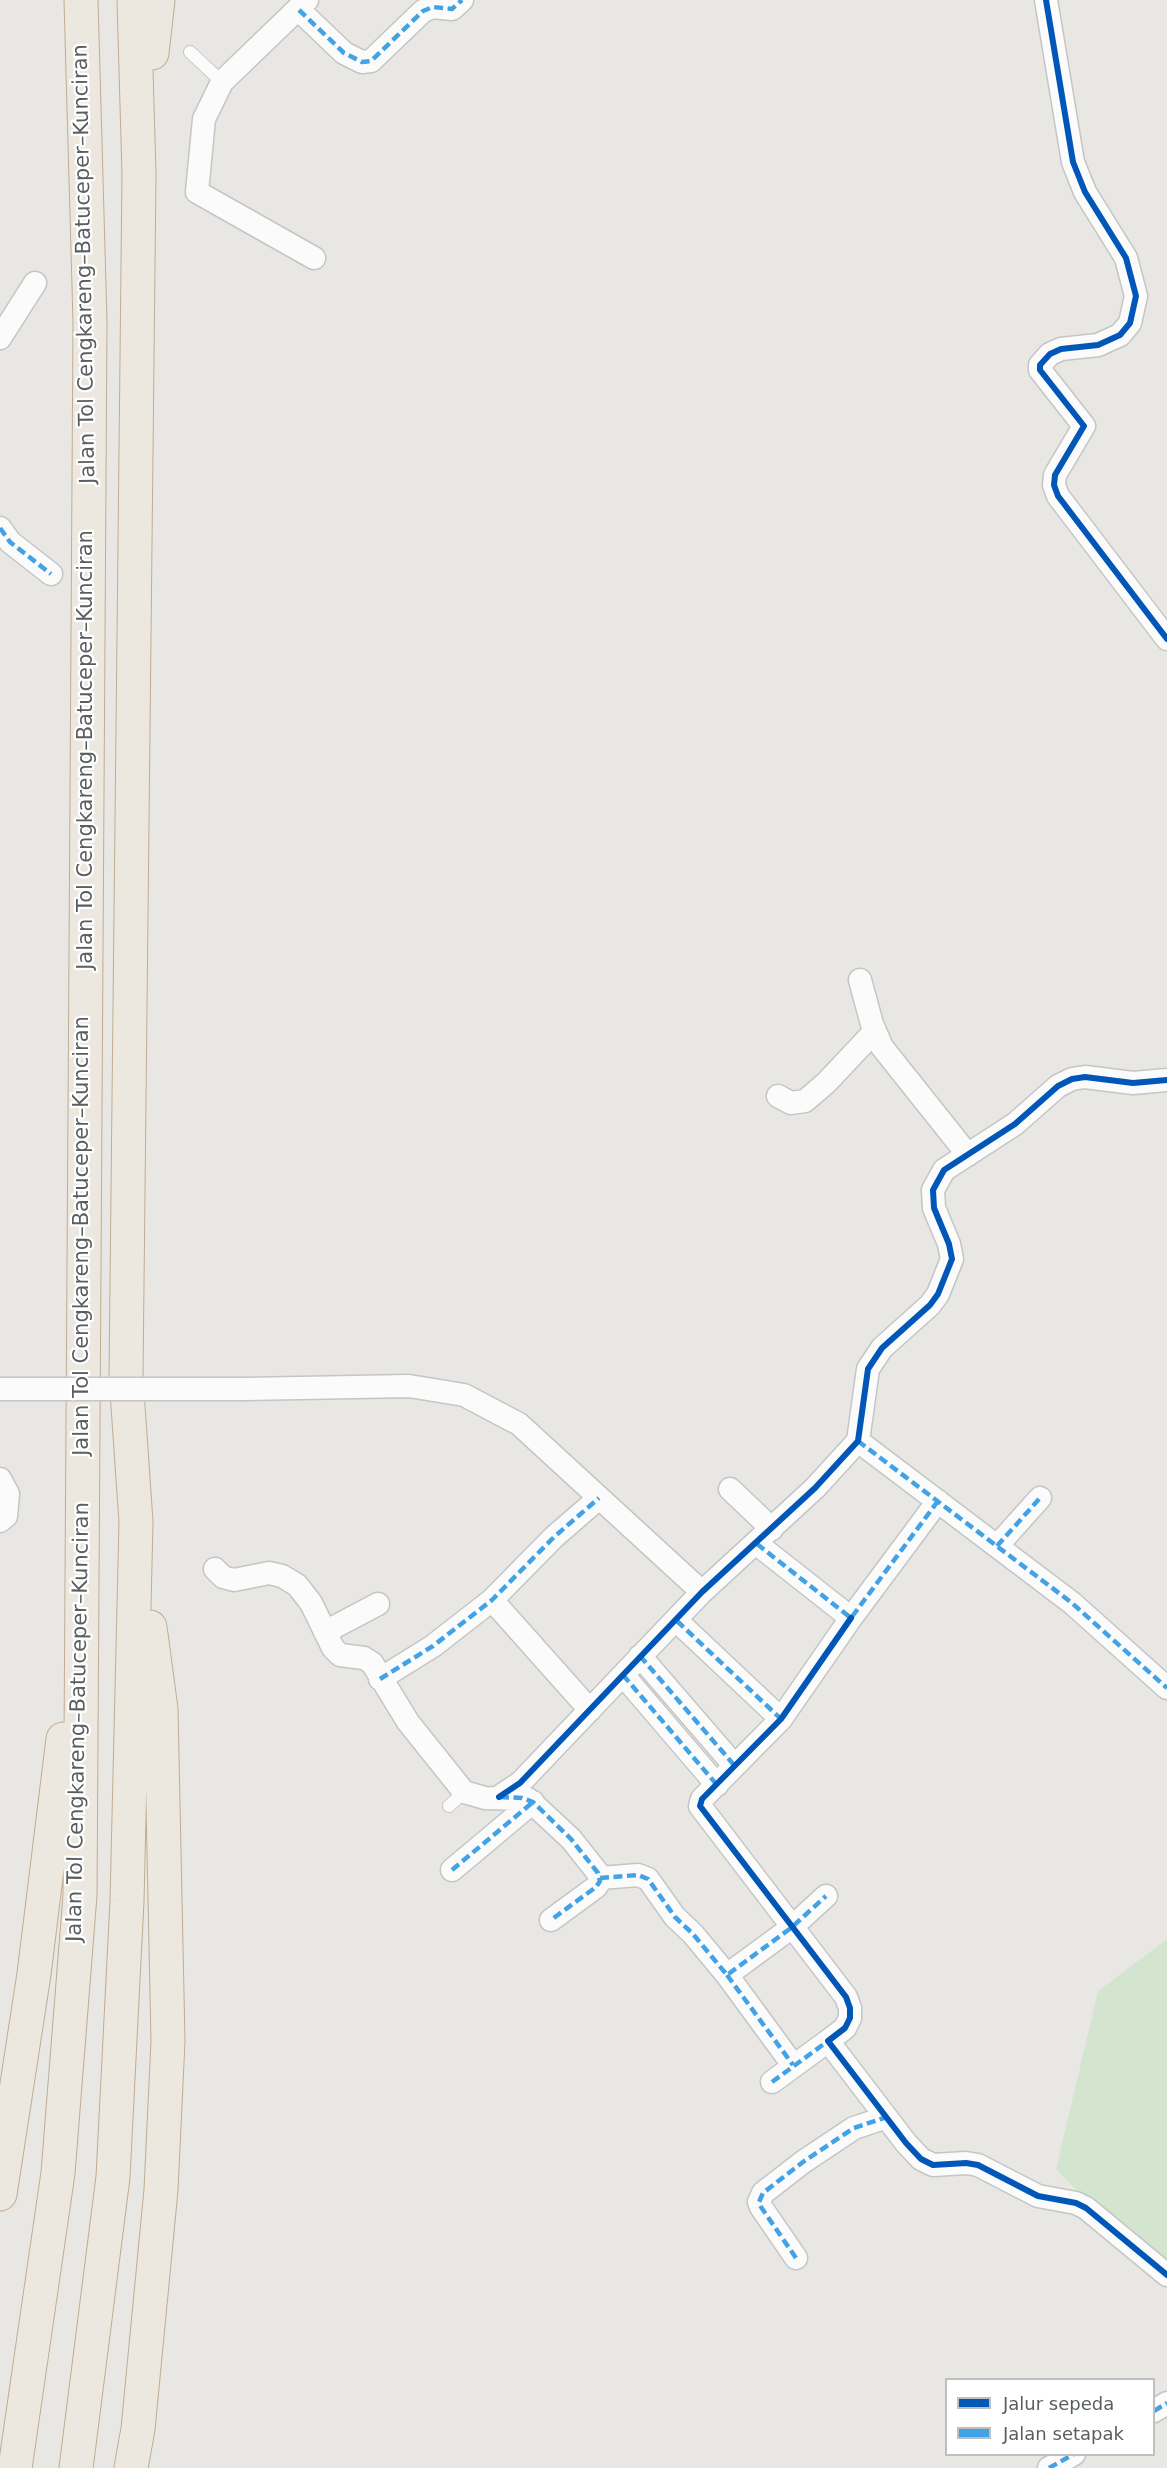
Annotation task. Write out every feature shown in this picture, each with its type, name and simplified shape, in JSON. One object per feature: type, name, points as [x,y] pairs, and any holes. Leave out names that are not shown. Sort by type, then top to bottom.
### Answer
[{"type":"highway","name":"Jalan Tol Cengkareng–Batuceper–Kunciran","points":[[15,2468],[58,2173],[80,1895],[90,322],[81,0]]},
{"type":"highway","name":"Jalan Tol Cengkareng–Batuceper–Kunciran","points":[[76,2468],[113,2177],[127,1901],[136,1522],[126,1365],[139,174],[134,0]]},
{"type":"highway","points":[[139,174],[158,0]]},
{"type":"highway","points":[[131,2468],[138,2429],[161,2190],[168,2041],[161,1709],[136,1522]]},
{"type":"highway","points":[[0,2194],[34,1974],[81,1591]]},
{"type":"street","points":[[314,258],[209,196],[197,192],[204,119],[222,82],[303,5],[344,53],[362,62],[371,62],[423,10],[434,7],[452,9],[462,0]]},
{"type":"street","points":[[1046,0],[1073,162],[1085,192],[1126,258],[1136,296],[1130,324],[1120,335],[1098,345],[1061,349],[1050,354],[1040,365],[1040,370],[1084,426],[1055,475],[1054,485],[1058,496],[1167,639]]},
{"type":"street","points":[[0,338],[35,283]]},
{"type":"street","points":[[0,528],[10,542],[51,574]]},
{"type":"street","points":[[860,981],[882,1047],[968,1155]]},
{"type":"street","points":[[778,1095],[791,1103],[805,1101],[826,1083],[875,1031]]},
{"type":"street","points":[[499,1797],[520,1783],[640,1656],[677,1621],[702,1592],[838,1466],[858,1441],[868,1370],[882,1348],[930,1305],[952,1259],[949,1244],[934,1208],[933,1190],[944,1170],[1015,1124],[1058,1086],[1072,1079],[1085,1077],[1133,1083],[1167,1080]]},
{"type":"street","points":[[0,1389],[409,1386],[464,1395],[519,1424],[702,1592]]},
{"type":"street","points":[[858,1441],[1072,1603],[1167,1688]]},
{"type":"street","points":[[0,1479],[8,1494],[6,1516],[0,1521]]},
{"type":"street","points":[[730,1489],[764,1537],[851,1618]]},
{"type":"street","points":[[380,1679],[433,1646],[492,1600],[554,1537],[599,1498]]},
{"type":"street","points":[[998,1546],[1040,1498]]},
{"type":"street","points":[[772,2082],[845,2028],[850,2018],[849,2002],[704,1812],[700,1806],[702,1799],[781,1719],[851,1618],[938,1501]]},
{"type":"street","points":[[215,1569],[223,1577],[234,1580],[269,1573],[282,1576],[297,1585],[340,1655],[363,1658],[372,1663],[456,1799],[499,1797],[522,1798],[533,1802],[571,1839],[600,1878]]},
{"type":"street","points":[[492,1600],[590,1710]]},
{"type":"street","points":[[325,1632],[378,1604]]},
{"type":"street","points":[[677,1621],[781,1719]]},
{"type":"street","points":[[640,1656],[734,1765]]},
{"type":"street","points":[[623,1675],[717,1785]]},
{"type":"street","points":[[452,1870],[533,1802]]},
{"type":"street","points":[[600,1878],[638,1875],[648,1880],[675,1917],[693,1934],[728,1976],[794,2065]]},
{"type":"street","points":[[551,1920],[596,1887],[600,1878]]},
{"type":"street","points":[[728,1976],[791,1928],[826,1896]]},
{"type":"street","points":[[828,2041],[885,2118],[921,2159],[933,2165],[966,2163],[978,2165],[1038,2196],[1064,2199],[1086,2208],[1167,2275]]},
{"type":"street","points":[[796,2258],[761,2207],[759,2202],[763,2193],[803,2162],[854,2128],[885,2118]]},
{"type":"street","points":[[1049,2468],[1070,2456]]},
{"type":"lane","points":[[190,52],[222,82]]},
{"type":"green space","points":[[1167,1939],[1167,2287],[1056,2169],[1098,1991]]},
{"type":"marked path","points":[[299,10],[344,53],[362,62],[371,61],[423,11],[433,7],[452,9],[462,0]]},
{"type":"marked path","points":[[0,528],[10,542],[51,574]]},
{"type":"marked path","points":[[858,1441],[1072,1603],[1167,1688]]},
{"type":"marked path","points":[[380,1679],[433,1646],[492,1600],[554,1537],[599,1498]]},
{"type":"marked path","points":[[997,1546],[1040,1498]]},
{"type":"marked path","points":[[757,1544],[851,1618],[938,1501]]},
{"type":"marked path","points":[[677,1621],[781,1719]]},
{"type":"marked path","points":[[640,1656],[734,1765]]},
{"type":"marked path","points":[[623,1675],[717,1785]]},
{"type":"marked path","points":[[500,1797],[522,1798],[533,1802],[571,1839],[598,1873],[600,1881],[596,1887],[551,1920]]},
{"type":"marked path","points":[[452,1870],[533,1802]]},
{"type":"marked path","points":[[600,1878],[638,1875],[648,1879],[675,1917],[693,1934],[727,1975],[791,1928],[826,1896]]},
{"type":"marked path","points":[[727,1975],[793,2065]]},
{"type":"marked path","points":[[772,2082],[828,2041]]},
{"type":"marked path","points":[[796,2258],[761,2207],[759,2202],[763,2193],[803,2162],[854,2128],[884,2118]]},
{"type":"marked path","points":[[1155,2410],[1167,2403]]},
{"type":"marked path","points":[[1049,2468],[1070,2456]]},
{"type":"cycle path","points":[[1046,0],[1073,162],[1085,192],[1126,258],[1136,296],[1130,323],[1120,335],[1098,345],[1061,349],[1050,354],[1040,365],[1040,370],[1084,426],[1055,475],[1054,485],[1058,496],[1167,639]]},
{"type":"cycle path","points":[[499,1797],[520,1783],[702,1592],[815,1488],[858,1441],[868,1369],[882,1348],[930,1305],[938,1294],[952,1259],[949,1244],[934,1208],[933,1190],[944,1170],[1015,1124],[1058,1086],[1072,1079],[1085,1077],[1133,1083],[1167,1080]]},
{"type":"cycle path","points":[[851,1618],[781,1719],[702,1799],[700,1806],[846,1997],[850,2008],[850,2018],[845,2028],[828,2041],[906,2143],[921,2159],[933,2165],[966,2163],[978,2165],[1038,2196],[1076,2203],[1086,2208],[1167,2275]]}]
